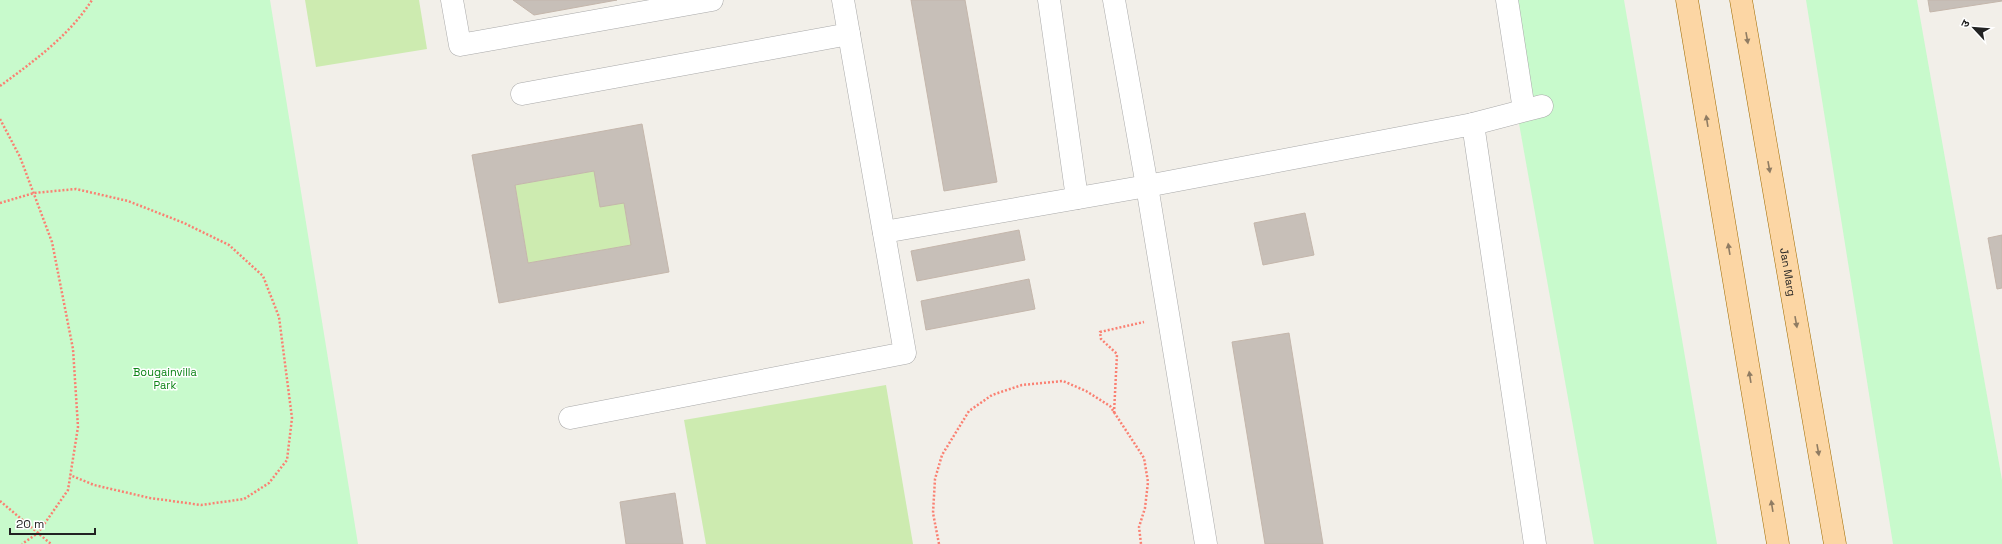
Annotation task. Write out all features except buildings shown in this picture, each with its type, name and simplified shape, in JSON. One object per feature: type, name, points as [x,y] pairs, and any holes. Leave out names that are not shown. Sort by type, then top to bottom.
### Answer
[{"type":"main road","points":[[1687,0],[1778,544]]},
{"type":"main road","name":"Jan Marg","points":[[1741,0],[1835,544]]},
{"type":"street","points":[[452,0],[460,45],[712,0]]},
{"type":"street","points":[[570,418],[905,353],[843,0]]},
{"type":"street","points":[[1048,0],[1077,198]]},
{"type":"street","points":[[1114,0],[1148,186],[1206,544]]},
{"type":"street","points":[[884,232],[1148,186],[1473,124],[1533,108],[1507,0]]},
{"type":"street","points":[[522,94],[849,34]]},
{"type":"street","points":[[1473,124],[1535,544]]},
{"type":"path","points":[[0,86],[43,54],[82,17],[92,0]]},
{"type":"path","points":[[0,119],[20,157],[52,242],[73,349],[78,427],[68,490],[38,533],[22,544]]},
{"type":"path","points":[[0,203],[34,193],[76,189],[128,201],[184,224],[229,246],[263,276],[279,317],[292,418],[287,460],[269,483],[244,499],[200,505],[150,498],[94,485],[70,475]]},
{"type":"path","points":[[1114,413],[1117,354],[1101,339],[1100,332],[1169,317]]},
{"type":"path","points":[[939,544],[933,514],[935,479],[942,455],[969,411],[992,395],[1022,385],[1063,381],[1086,391],[1110,406],[1144,458],[1148,482],[1145,508],[1139,528],[1141,544]]},
{"type":"path","points":[[0,501],[51,544]]},
{"type":"green space","name":"Bougainvilla Park","points":[[0,0],[270,0],[358,544],[0,544]]},
{"type":"green space","points":[[305,0],[419,0],[427,49],[316,67]]},
{"type":"green space","points":[[1497,0],[1624,0],[1717,544],[1594,544]]},
{"type":"green space","points":[[1806,0],[1917,0],[2002,480],[2002,544],[1893,544]]},
{"type":"green space","points":[[594,171],[624,203],[631,245],[528,263],[515,185]]},
{"type":"green space","points":[[886,385],[913,544],[706,544],[684,420]]}]
